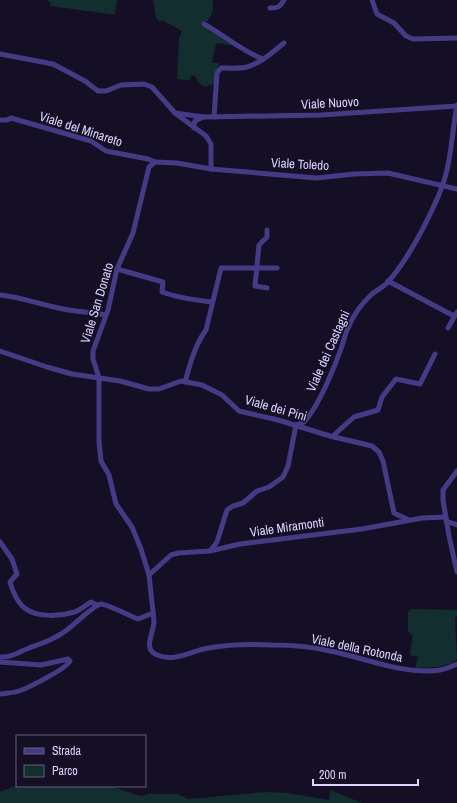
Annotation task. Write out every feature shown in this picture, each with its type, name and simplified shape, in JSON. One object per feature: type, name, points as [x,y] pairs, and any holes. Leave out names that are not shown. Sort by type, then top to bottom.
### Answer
[{"type":"street","points":[[270,8],[278,8],[284,0]]},
{"type":"street","points":[[372,0],[377,14],[394,23],[413,40],[457,38]]},
{"type":"street","points":[[204,24],[250,54],[263,59]]},
{"type":"street","points":[[214,117],[217,73],[219,70],[221,68],[246,67],[263,59],[284,43]]},
{"type":"street","points":[[0,54],[53,64],[79,77],[98,91],[106,91],[121,85],[144,84],[152,87],[175,113],[206,136],[211,144],[212,169]]},
{"type":"street","name":"Viale Nuovo","points":[[175,113],[204,117],[321,115],[457,106]]},
{"type":"street","name":"Viale dei Castagni","points":[[296,426],[303,423],[315,406],[326,385],[342,346],[347,329],[362,304],[388,281],[413,247],[438,196],[450,163],[457,106]]},
{"type":"street","points":[[185,121],[191,116]]},
{"type":"street","name":"Viale Nuovo","points":[[185,121],[204,117]]},
{"type":"street","name":"Viale del Minareto","points":[[0,120],[7,120],[11,118],[91,141],[106,151],[148,159],[155,162]]},
{"type":"street","points":[[194,128],[194,124],[197,119]]},
{"type":"street","name":"Viale Toledo","points":[[155,162],[212,169],[317,178],[354,174],[388,173],[457,189]]},
{"type":"street","name":"Viale San Donato","points":[[153,613],[149,575],[141,549],[132,527],[116,504],[109,475],[101,461],[99,442],[99,378],[93,359],[93,351],[106,315],[117,269],[133,233],[149,167],[155,162]]},
{"type":"street","points":[[267,230],[267,237],[259,245],[255,286],[267,288]]},
{"type":"street","points":[[185,382],[190,362],[206,330],[221,268],[277,268]]},
{"type":"street","points":[[117,269],[164,282],[162,292],[186,299],[212,302]]},
{"type":"street","points":[[388,281],[456,314],[448,328]]},
{"type":"street","points":[[0,295],[11,296],[69,311],[92,312],[106,315]]},
{"type":"street","name":"Viale dei Pini","points":[[0,351],[47,367],[120,381],[149,389],[159,389],[181,381],[202,385],[222,395],[239,411],[278,420],[334,437],[372,446],[379,452],[382,461],[394,513],[409,520]]},
{"type":"street","points":[[334,437],[335,434],[354,417],[378,410],[382,397],[396,379],[420,384],[435,354]]},
{"type":"street","points":[[210,551],[217,542],[226,510],[243,503],[257,490],[269,487],[283,477],[287,471],[296,426]]},
{"type":"street","points":[[457,471],[444,490],[443,500],[457,572]]},
{"type":"street","name":"Viale Miramonti","points":[[149,575],[171,555],[178,553],[210,551],[240,544],[362,529],[409,520],[446,517],[457,525]]},
{"type":"street","points":[[0,542],[12,560],[17,574],[10,582],[25,609],[49,615],[60,615],[76,612],[91,602],[97,605],[105,605],[138,619],[153,613]]},
{"type":"street","points":[[0,657],[9,656],[56,638],[97,605]]},
{"type":"street","name":"Viale della Rotonda","points":[[153,613],[154,628],[149,649],[152,653],[166,658],[176,657],[210,647],[273,645],[330,651],[366,661],[411,670],[441,670],[457,664]]},
{"type":"street","points":[[0,662],[41,665],[68,659],[70,661],[61,669],[28,687],[14,692],[0,694]]},
{"type":"green space","points":[[46,0],[117,0],[115,14],[110,14],[50,6],[50,2]]},
{"type":"green space","points":[[153,0],[213,1],[212,14],[204,25],[234,46],[218,43],[216,44],[212,61],[212,63],[219,63],[215,83],[208,86],[203,86],[199,83],[195,76],[191,75],[190,81],[177,79],[179,39],[182,31],[162,20],[160,22],[156,18]]},
{"type":"green space","points":[[411,609],[457,610],[457,616],[455,618],[457,659],[443,666],[415,668],[418,657],[410,655],[413,636],[408,631],[408,612]]},
{"type":"green space","points":[[16,785],[16,787],[114,787],[141,796],[149,794],[177,794],[188,799],[266,792],[287,793],[329,800],[330,790],[362,803],[0,803],[0,792]]}]
